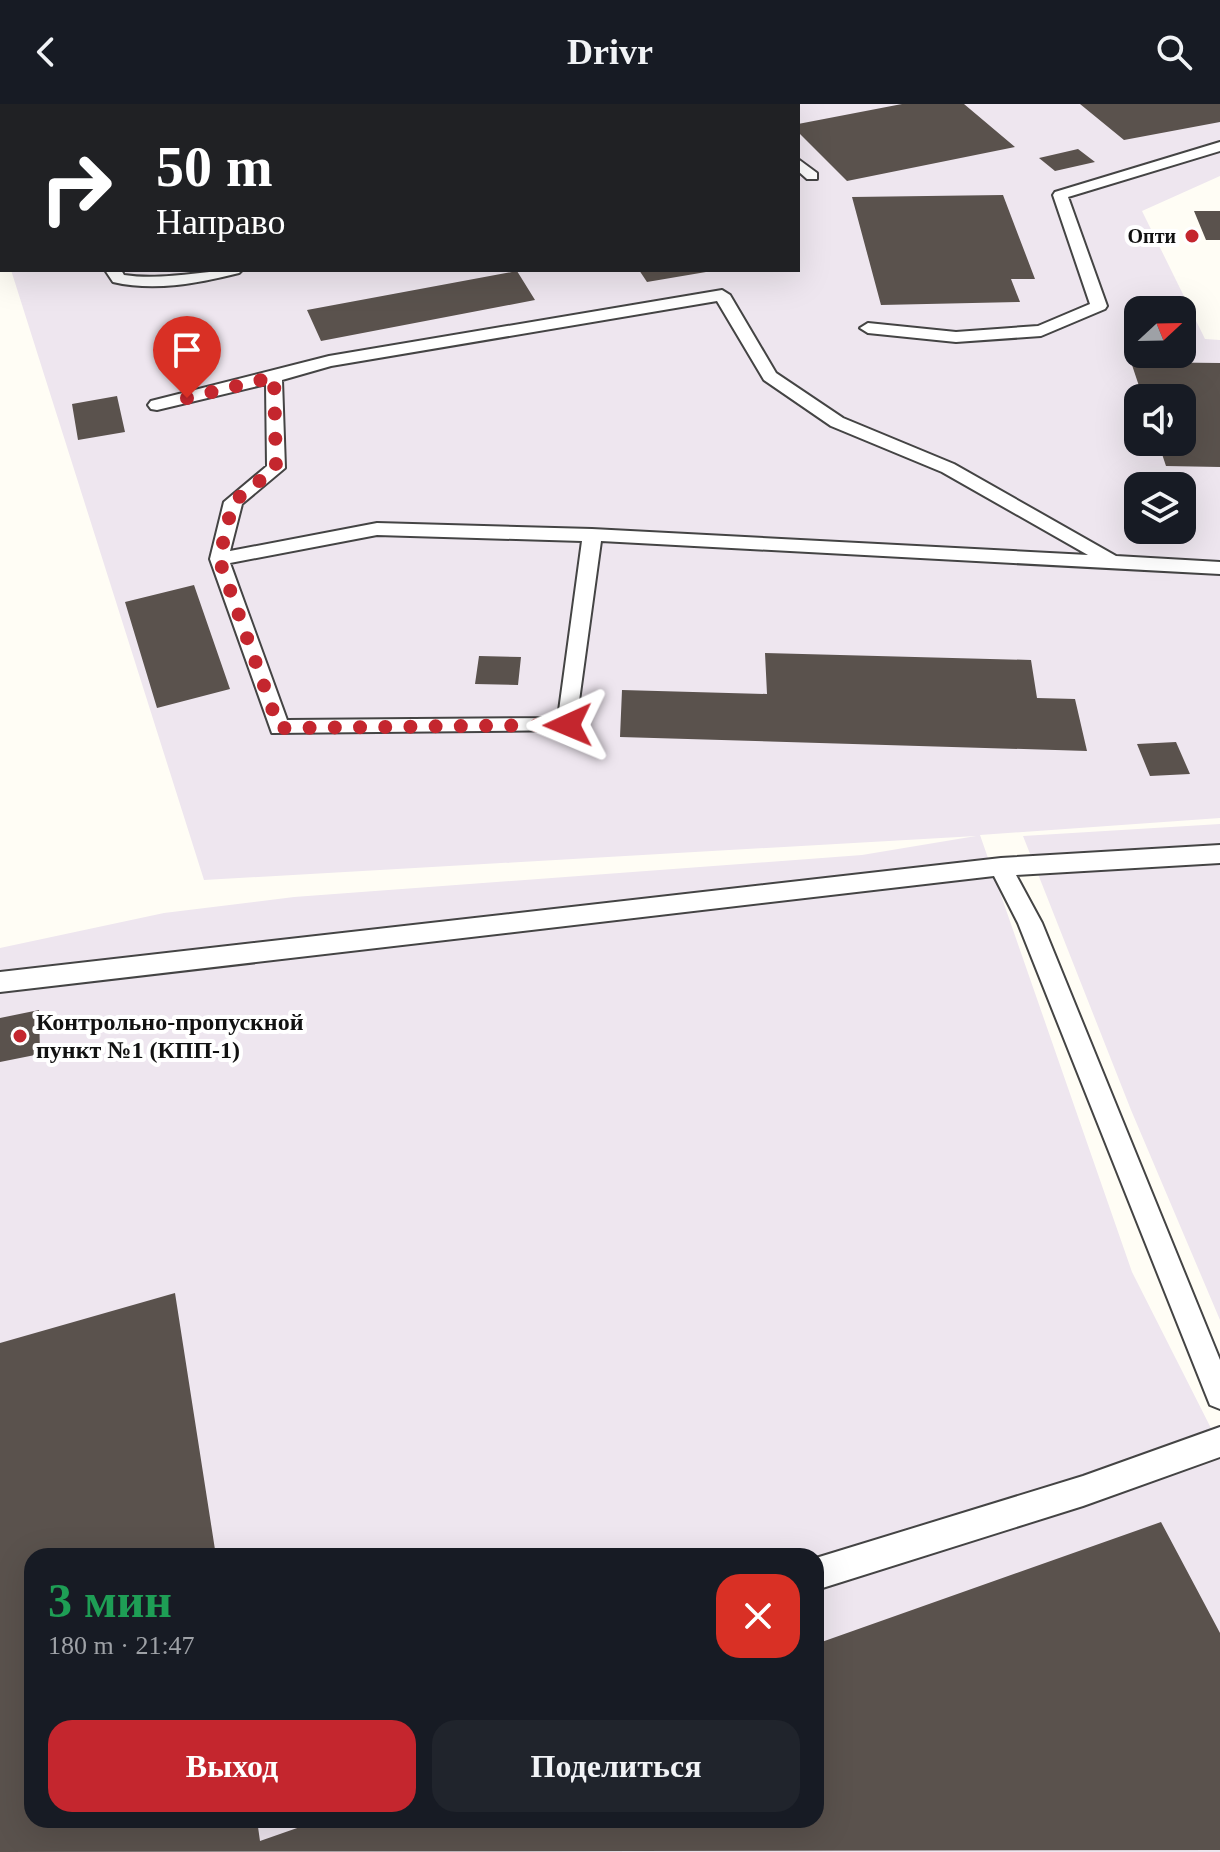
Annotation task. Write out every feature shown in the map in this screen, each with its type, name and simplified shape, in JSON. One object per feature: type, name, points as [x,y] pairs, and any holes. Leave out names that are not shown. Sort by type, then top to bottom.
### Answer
[{"type":"lane","points":[[868,328],[956,337],[1041,331],[1099,306],[1060,195],[1220,146]]},
{"type":"lane","points":[[800,165],[812,176]]},
{"type":"lane","points":[[114,272],[119,279],[145,284],[183,281],[225,272]]},
{"type":"lane","points":[[157,405],[329,361],[722,295],[770,376],[837,422],[948,468],[1114,561]]},
{"type":"lane","points":[[274,377],[276,468],[233,502],[219,559],[279,728],[568,725],[592,535]]},
{"type":"lane","points":[[219,559],[377,529],[592,535],[1220,568]]},
{"type":"lane","points":[[0,982],[1001,867],[1220,854]]},
{"type":"lane","points":[[1001,867],[1030,923],[1220,1395]]},
{"type":"lane","points":[[824,1572],[1083,1491],[1220,1442]]},
{"type":"shaded area","points":[[800,104],[1220,104],[1220,176],[1142,211],[1184,296],[1124,296],[1124,368],[1196,368],[1196,321],[1205,339],[1220,340],[1220,818],[980,835],[1132,1272],[1220,1446],[1220,1852],[0,1852],[0,948],[164,913],[294,897],[862,855],[976,836],[204,880],[12,272],[800,272]]},
{"type":"shaded area","points":[[1220,824],[1220,1320],[1131,1110],[1023,836]]},
{"type":"building","points":[[902,104],[964,104],[1015,147],[847,181],[800,134],[800,124]]},
{"type":"building","points":[[1080,104],[1220,104],[1220,122],[1124,140]]},
{"type":"building","points":[[1078,149],[1095,162],[1055,171],[1039,158]]},
{"type":"building","points":[[1003,195],[1035,279],[1011,279],[1020,302],[881,305],[852,197]]},
{"type":"building","points":[[1194,211],[1220,211],[1220,240],[1206,240]]},
{"type":"building","points":[[512,272],[518,272],[535,300],[321,341],[307,310]]},
{"type":"building","points":[[640,272],[706,272],[647,282]]},
{"type":"building","points":[[205,344],[212,360],[168,370],[161,353]]},
{"type":"building","points":[[1196,363],[1220,363],[1220,467],[1166,466],[1163,456],[1196,456],[1196,384],[1138,384],[1133,368],[1196,368]]},
{"type":"building","points":[[117,396],[125,432],[78,440],[72,404]]},
{"type":"building","points":[[194,585],[230,689],[157,708],[125,602]]},
{"type":"building","points":[[765,653],[1031,660],[1037,698],[1075,699],[1087,751],[620,737],[622,690],[767,694]]},
{"type":"building","points":[[479,656],[521,657],[518,685],[475,684]]},
{"type":"building","points":[[1176,742],[1190,774],[1150,776],[1137,744]]},
{"type":"building","name":"Контрольно-пропускной пункт №1 (КПП-1)","points":[[39,1010],[40,1054],[0,1062],[0,1018]]},
{"type":"building","points":[[175,1293],[215,1548],[24,1548],[24,1828],[258,1828],[260,1841],[297,1828],[824,1828],[824,1641],[1161,1522],[1220,1633],[1220,1850],[0,1852],[0,1343]]},
{"type":"place","name":"Опти","points":[[1192,236]]},
{"type":"place","name":"Контрольно-пропускной пункт №1 (КПП-1)","points":[[20,1036]]},
{"type":"route","points":[[187,398],[274,377],[276,468],[233,502],[219,559],[279,728],[568,725]]}]
